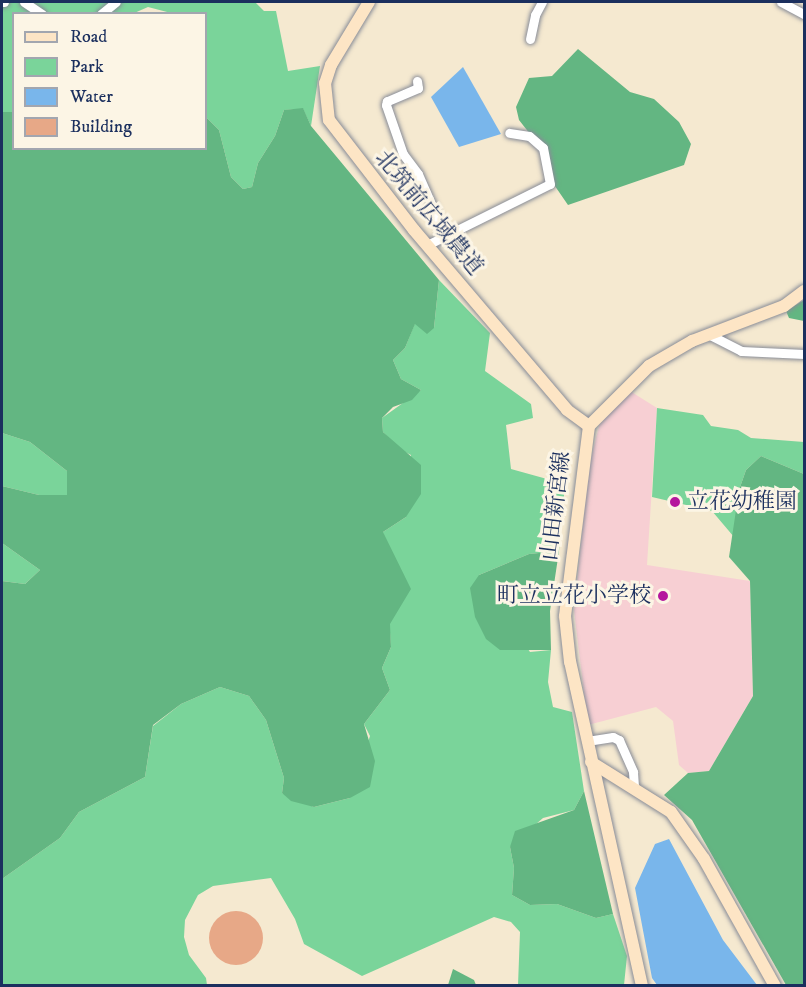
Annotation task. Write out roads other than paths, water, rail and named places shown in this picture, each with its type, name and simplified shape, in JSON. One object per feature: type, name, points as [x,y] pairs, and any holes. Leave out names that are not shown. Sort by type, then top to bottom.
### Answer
[{"type":"main road","name":"北筑前広域農道","points":[[369,2],[331,65],[325,102],[338,135],[427,245],[567,410],[589,426]]},
{"type":"main road","name":"山田新宮線","points":[[642,986],[591,762],[565,616],[589,426],[649,366],[708,334],[784,306],[804,291]]},
{"type":"main road","points":[[591,762],[671,812],[687,831],[775,986]]},
{"type":"street","points":[[24,2],[39,12]]},
{"type":"street","points":[[104,12],[116,2]]},
{"type":"street","points":[[530,39],[535,15],[542,2]]},
{"type":"street","points":[[781,2],[804,14]]},
{"type":"street","points":[[417,81],[418,88],[387,101],[386,105],[403,153],[430,197],[446,238]]},
{"type":"street","points":[[427,245],[446,238],[454,230],[550,184],[543,148],[529,136],[509,133]]},
{"type":"street","points":[[708,334],[741,351],[804,354]]},
{"type":"street","points":[[587,741],[613,737],[619,740],[633,772],[634,788]]},
{"type":"water","points":[[463,67],[501,134],[459,147],[431,97]]},
{"type":"water","points":[[669,839],[723,940],[757,985],[657,985],[652,978],[635,888],[655,844]]},
{"type":"place","name":"立花幼稚園","points":[[675,502]]},
{"type":"place","name":"町立立花小学校","points":[[663,596]]}]
